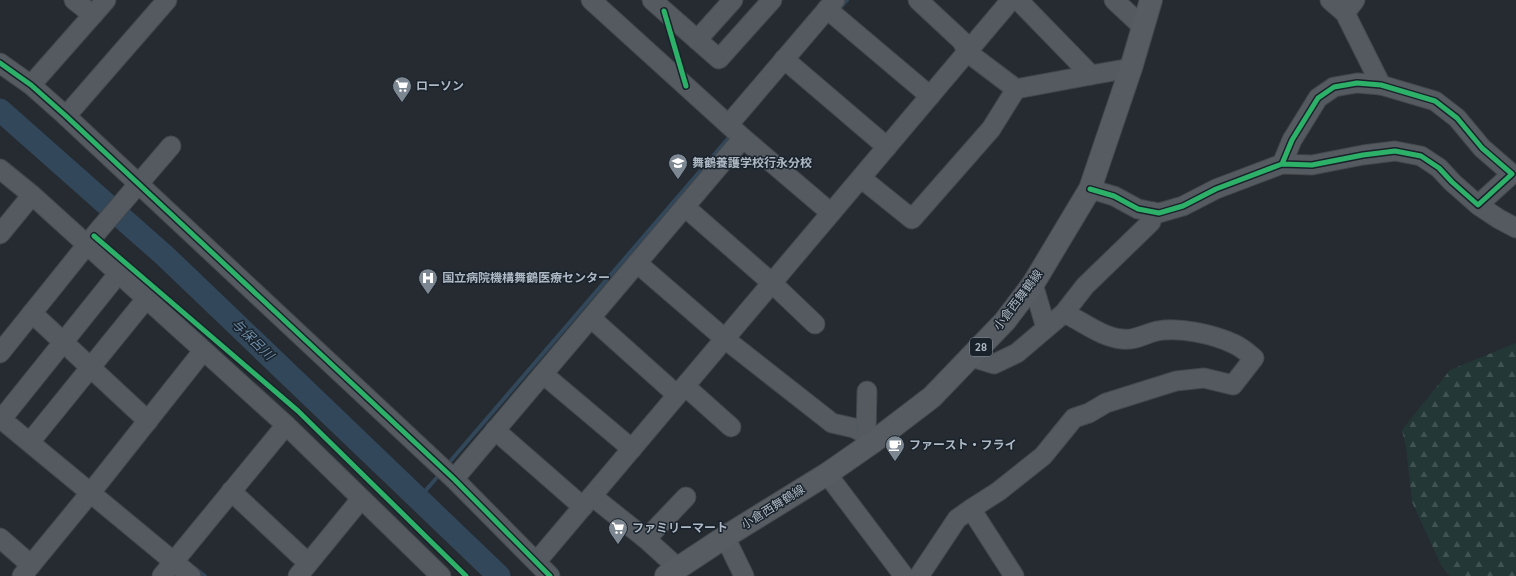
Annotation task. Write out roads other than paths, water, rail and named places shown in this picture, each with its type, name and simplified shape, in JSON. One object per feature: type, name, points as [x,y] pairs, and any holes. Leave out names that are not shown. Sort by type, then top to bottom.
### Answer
[{"type":"main road","name":"小倉西舞鶴線","points":[[672,572],[725,537],[827,474],[870,438],[932,397],[1005,321],[1033,284],[1090,189],[1144,28],[1151,0]]},
{"type":"street","points":[[74,0],[93,15]]},
{"type":"street","points":[[31,85],[106,0]]},
{"type":"street","points":[[66,116],[167,0]]},
{"type":"street","points":[[591,0],[743,138],[831,213]]},
{"type":"street","points":[[697,40],[733,0]]},
{"type":"street","points":[[657,1],[697,40],[720,59],[772,0]]},
{"type":"street","points":[[918,0],[962,41],[967,52],[1016,89]]},
{"type":"street","points":[[537,561],[1011,0]]},
{"type":"street","points":[[1018,0],[1091,74]]},
{"type":"street","points":[[1114,0],[1144,28]]},
{"type":"street","points":[[1330,0],[1350,6],[1381,85]]},
{"type":"street","points":[[729,124],[831,4],[930,96]]},
{"type":"street","points":[[784,59],[887,147]]},
{"type":"street","points":[[0,63],[31,85],[66,116],[134,189],[454,478],[537,561],[550,576]]},
{"type":"street","points":[[861,178],[912,219],[991,129],[1016,89],[1091,74],[1131,68]]},
{"type":"street","points":[[1282,164],[1292,140],[1318,98],[1334,87],[1357,83],[1381,85],[1435,101],[1457,118],[1482,148],[1514,172],[1478,205]]},
{"type":"street","points":[[454,478],[743,138]]},
{"type":"street","points":[[0,353],[98,230],[171,146]]},
{"type":"street","points":[[1090,189],[1114,196],[1138,209],[1159,213],[1183,206],[1216,189],[1282,164],[1312,165],[1363,155],[1395,151],[1420,156],[1439,168],[1452,182],[1478,205],[1516,228]]},
{"type":"street","points":[[3,177],[32,196],[286,425],[440,576]]},
{"type":"street","points":[[0,234],[32,196]]},
{"type":"street","points":[[685,207],[772,283],[815,324]]},
{"type":"street","points":[[971,357],[994,364],[1017,353],[1064,313],[1085,286],[1151,222],[1153,212]]},
{"type":"street","points":[[637,263],[725,339],[832,423],[854,428],[870,438]]},
{"type":"street","points":[[118,274],[1,419],[94,488],[177,557],[191,576]]},
{"type":"street","points":[[1033,284],[1046,328]]},
{"type":"street","points":[[30,442],[146,298]]},
{"type":"street","points":[[32,313],[148,421]]},
{"type":"street","points":[[919,576],[957,519],[999,492],[1043,456],[1074,418],[1089,413],[1106,403],[1176,380],[1204,378],[1233,384],[1254,358],[1235,345],[1218,338],[1174,329],[1156,332],[1131,340],[1119,339],[1102,333],[1064,313]]},
{"type":"street","points":[[590,318],[681,391],[731,427]]},
{"type":"street","points":[[0,538],[27,571],[203,351]]},
{"type":"street","points":[[542,374],[632,449]]},
{"type":"street","points":[[867,392],[870,438]]},
{"type":"street","points":[[162,576],[286,425]]},
{"type":"street","points":[[495,430],[588,501],[646,539],[672,572]]},
{"type":"street","points":[[827,474],[904,576]]},
{"type":"street","points":[[231,491],[303,570],[361,499]]},
{"type":"street","points":[[646,539],[686,497]]},
{"type":"street","points":[[971,509],[1014,576]]},
{"type":"street","points":[[725,537],[744,576]]},
{"type":"waterway","points":[[839,9],[847,0]]},
{"type":"waterway","name":"与保呂川","points":[[0,110],[165,256],[499,576]]},
{"type":"waterway","points":[[447,465],[732,134]]},
{"type":"waterway","points":[[419,498],[440,474]]},
{"type":"waterway","points":[[196,569],[205,576]]},
{"type":"place","name":"ローソン","points":[[402,103]]},
{"type":"place","name":"舞鶴養護学校行永分校","points":[[678,180]]},
{"type":"place","name":"国立病院機構舞鶴医療センター","points":[[428,295]]},
{"type":"place","name":"ファースト・フライ","points":[[895,462]]},
{"type":"place","name":"ファミリーマート","points":[[618,545]]}]
